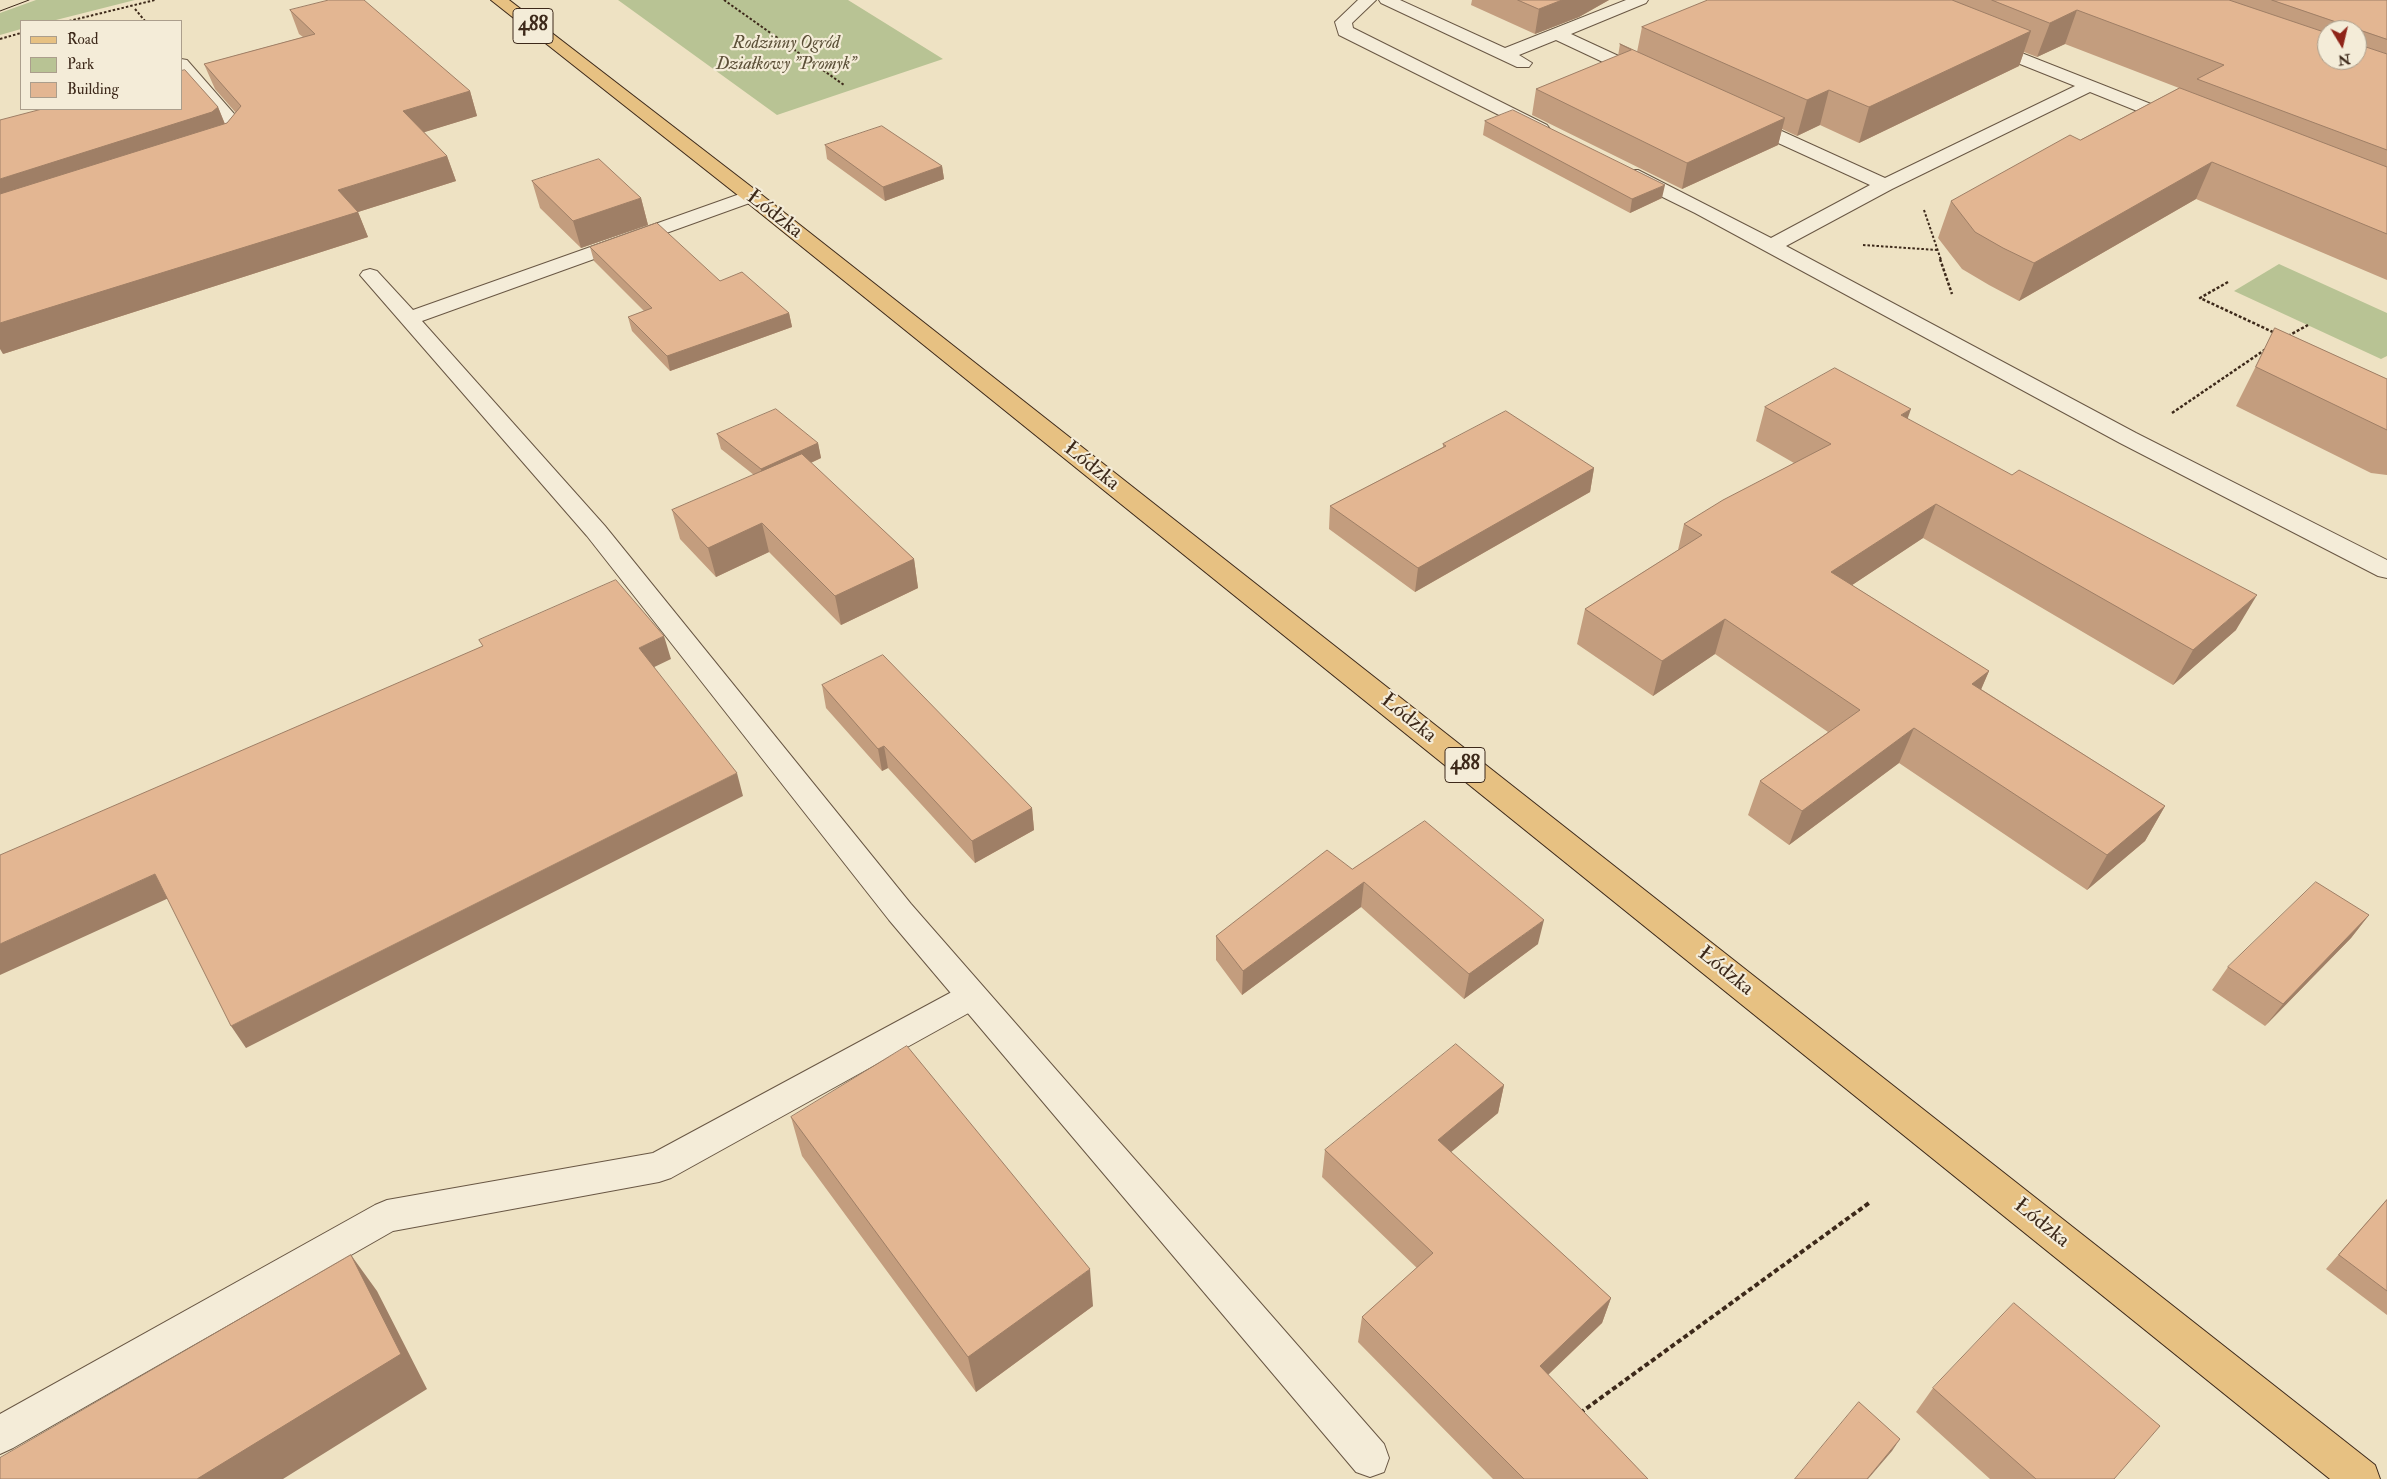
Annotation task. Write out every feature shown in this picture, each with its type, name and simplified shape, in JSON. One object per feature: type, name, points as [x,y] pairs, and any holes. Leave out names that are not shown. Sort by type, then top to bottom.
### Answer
[{"type":"main road","name":"Łódzka","points":[[499,0],[751,196],[2361,1479]]},
{"type":"street","points":[[1368,0],[1343,22],[1344,31],[1555,136]]},
{"type":"street","points":[[1387,0],[1523,63]]},
{"type":"street","points":[[1504,55],[1640,0]]},
{"type":"street","points":[[1556,34],[1663,83]]},
{"type":"street","points":[[1966,36],[2197,128]]},
{"type":"street","points":[[182,65],[241,132],[230,142],[211,148]]},
{"type":"street","points":[[1771,246],[1885,185],[2088,86]]},
{"type":"street","points":[[1735,116],[1885,185]]},
{"type":"street","points":[[1615,166],[1771,246],[2128,438],[2387,570]]},
{"type":"street","points":[[408,319],[751,196]]},
{"type":"street","points":[[370,275],[596,531],[900,912],[1366,1469]]},
{"type":"street","points":[[0,1435],[387,1216],[659,1166],[972,996]]},
{"type":"path","points":[[73,20],[155,0]]},
{"type":"path","points":[[724,0],[844,85]]},
{"type":"path","points":[[135,9],[144,20]]},
{"type":"path","points":[[0,39],[20,33]]},
{"type":"path","points":[[1923,207],[1954,302]]},
{"type":"path","points":[[1862,245],[1937,250]]},
{"type":"path","points":[[2228,282],[2200,298],[2294,342]]},
{"type":"path","points":[[2285,338],[2308,325]]},
{"type":"path","points":[[2128,438],[2168,416],[2271,346]]},
{"type":"path","points":[[1572,1419],[1869,1203]]},
{"type":"green space","points":[[36,0],[135,0],[56,20],[20,20],[20,29],[0,35],[0,13]]},
{"type":"green space","name":"Rodzinny Ogród Działkowy \"Promyk\"","points":[[618,0],[848,0],[943,59],[777,115]]},
{"type":"green space","points":[[2279,264],[2387,313],[2387,356],[2381,359],[2234,291]]},
{"type":"building","points":[[329,0],[364,0],[470,91],[403,111],[447,156],[338,190],[358,212],[0,323],[0,194],[227,123],[241,106],[204,64],[315,34],[290,10]]},
{"type":"building","points":[[1518,0],[1562,0],[1539,9]]},
{"type":"building","points":[[1708,0],[1952,0],[2031,31],[1869,107],[1829,90],[1807,100],[1642,27]]},
{"type":"building","points":[[1992,0],[2229,0],[2317,30],[2317,70],[2367,70],[2367,47],[2387,54],[2387,150],[2197,79],[2224,65],[2077,10],[2050,23]]},
{"type":"building","points":[[2272,0],[2387,0],[2387,39],[2367,32],[2367,20],[2331,20]]},
{"type":"building","points":[[1620,44],[1785,118],[1687,163],[1536,89],[1631,50]]},
{"type":"building","points":[[185,70],[218,107],[212,112],[0,179],[0,120],[38,110],[182,110],[182,71]]},
{"type":"building","points":[[2180,88],[2387,167],[2387,234],[2212,162],[2034,263],[1975,232],[1951,201],[2070,135],[2080,140]]},
{"type":"building","points":[[1513,110],[1665,185],[1632,199],[1485,121]]},
{"type":"building","points":[[882,126],[942,166],[883,187],[825,145]]},
{"type":"building","points":[[599,159],[641,198],[573,221],[532,181]]},
{"type":"building","points":[[657,223],[720,281],[742,272],[789,313],[667,356],[628,317],[652,308],[590,247]]},
{"type":"building","points":[[2275,328],[2387,379],[2387,430],[2256,367]]},
{"type":"building","points":[[1835,368],[1911,409],[1901,415],[2012,475],[2019,470],[2257,595],[2193,650],[1936,504],[1831,572],[1989,671],[1972,684],[2165,806],[2107,855],[1914,728],[1802,811],[1760,781],[1860,710],[1725,619],[1662,661],[1585,609],[1702,535],[1684,524],[1723,500],[1831,444],[1765,407]]},
{"type":"building","points":[[776,409],[818,443],[761,469],[717,434]]},
{"type":"building","points":[[1506,411],[1594,468],[1418,568],[1330,506],[1446,446],[1443,444]]},
{"type":"building","points":[[802,454],[914,559],[835,596],[762,523],[708,548],[672,510]]},
{"type":"building","points":[[616,580],[664,636],[639,648],[737,773],[231,1026],[155,874],[0,944],[0,855],[483,646],[479,640]]},
{"type":"building","points":[[883,655],[1032,808],[972,841],[884,746],[878,749],[822,685]]},
{"type":"building","points":[[1425,821],[1544,920],[1469,974],[1364,882],[1243,971],[1216,936],[1327,850],[1352,869]]},
{"type":"building","points":[[2316,882],[2369,915],[2283,1004],[2228,967]]},
{"type":"building","points":[[1456,1044],[1504,1085],[1438,1140],[1611,1298],[1540,1366],[1648,1479],[1524,1479],[1362,1317],[1433,1253],[1325,1150]]},
{"type":"building","points":[[907,1046],[1090,1269],[968,1357],[791,1117]]},
{"type":"building","points":[[2387,1200],[2387,1291],[2339,1255]]},
{"type":"building","points":[[351,1255],[401,1354],[197,1479],[0,1479],[0,1458]]},
{"type":"building","points":[[2014,1303],[2160,1426],[2114,1479],[2036,1479],[1933,1388]]},
{"type":"building","points":[[1859,1402],[1900,1439],[1867,1479],[1795,1479]]},
{"type":"tram line","points":[[0,11],[29,0]]}]
